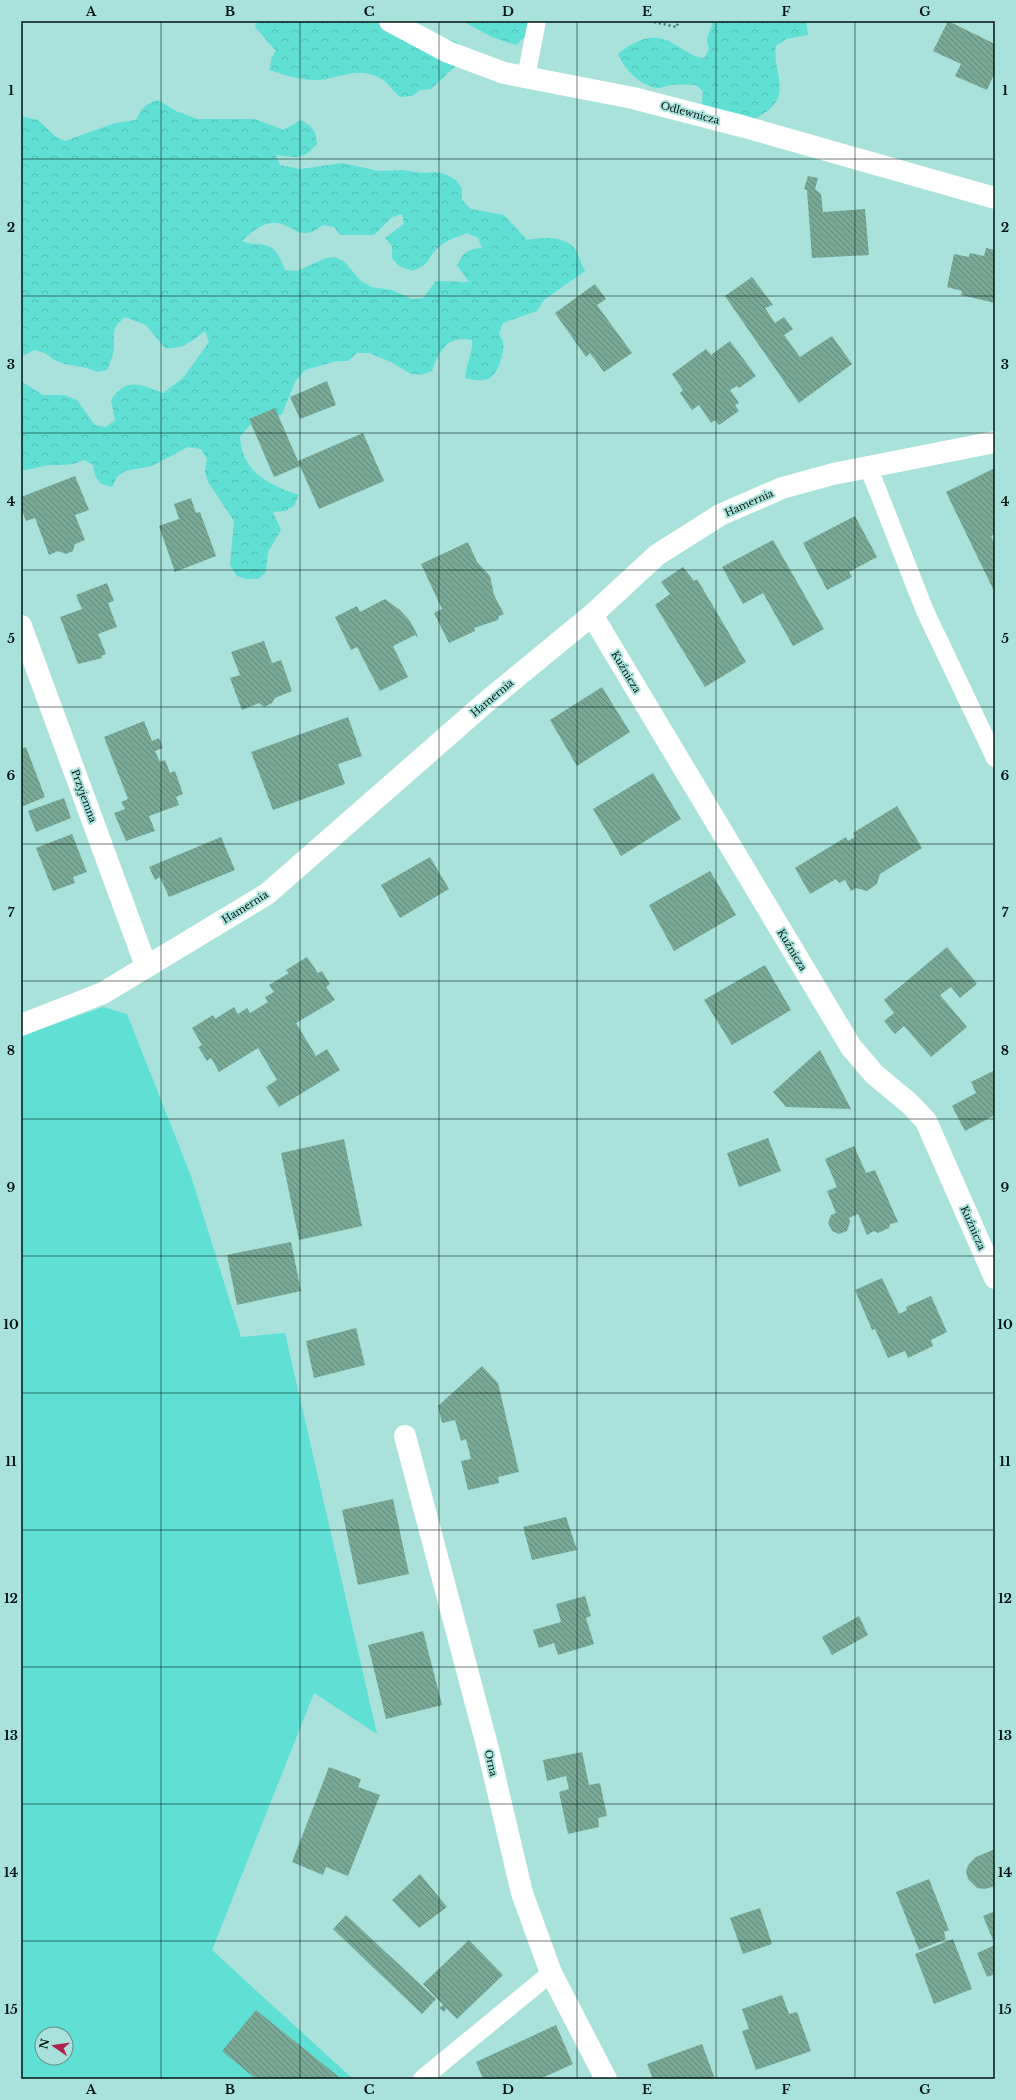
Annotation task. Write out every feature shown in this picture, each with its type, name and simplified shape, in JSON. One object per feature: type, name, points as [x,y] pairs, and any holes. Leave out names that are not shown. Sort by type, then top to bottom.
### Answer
[{"type":"street","name":"Odlewnicza","points":[[390,21],[448,52],[504,73],[640,100],[752,129],[995,198]]},
{"type":"street","name":"Hamernia","points":[[21,1025],[103,993],[267,894],[486,703],[592,615],[656,555],[720,515],[782,488],[868,466],[995,442]]},
{"type":"street","name":"Kuźnicza","points":[[592,615],[851,1047],[874,1074],[910,1104],[926,1121],[995,1278]]},
{"type":"street","name":"Przyjemna","points":[[21,626],[146,966]]},
{"type":"street","name":"Orna","points":[[405,1436],[488,1749],[522,1893],[551,1973],[606,2079]]},
{"type":"lane","points":[[526,77],[537,21]]},
{"type":"lane","points":[[868,466],[925,611],[995,758]]},
{"type":"lane","points":[[422,2079],[551,1973]]},
{"type":"path","points":[[649,21],[660,22],[677,28],[678,21]]},
{"type":"green space","points":[[257,21],[404,21],[457,42],[463,50],[461,61],[431,89],[420,90],[412,96],[400,97],[383,80],[366,73],[350,74],[319,80],[307,80],[270,70],[271,59],[276,51],[255,27]]},
{"type":"green space","points":[[466,21],[534,21],[525,37],[516,45],[492,37],[468,24]]},
{"type":"green space","points":[[713,21],[806,21],[808,35],[786,39],[776,46],[775,53],[780,84],[778,97],[770,109],[750,122],[705,114],[702,103],[703,92],[697,85],[669,85],[660,88],[647,85],[634,77],[618,54],[633,43],[648,38],[655,38],[671,42],[694,55],[704,58],[709,50],[707,39]]},
{"type":"green space","points":[[158,100],[176,111],[197,119],[254,119],[284,130],[301,120],[308,124],[313,129],[317,144],[308,153],[299,157],[276,155],[280,165],[301,169],[342,163],[379,171],[402,170],[445,174],[456,180],[462,188],[462,200],[471,209],[504,215],[527,240],[554,238],[567,242],[576,251],[585,271],[544,300],[537,311],[503,323],[499,334],[503,341],[501,362],[490,378],[477,380],[465,378],[472,340],[464,339],[451,342],[446,346],[441,351],[432,371],[421,375],[411,374],[391,362],[369,353],[357,353],[348,361],[337,361],[305,370],[295,382],[282,414],[256,421],[248,427],[240,437],[242,449],[246,459],[259,475],[277,487],[299,495],[294,506],[285,511],[273,512],[281,530],[268,552],[266,572],[258,579],[247,579],[237,576],[230,565],[234,521],[208,482],[205,472],[207,459],[201,449],[188,447],[152,466],[125,471],[117,477],[112,487],[101,484],[95,476],[93,465],[84,460],[72,464],[49,465],[21,470],[21,381],[43,395],[64,395],[77,400],[95,425],[106,427],[115,420],[111,400],[117,392],[129,385],[135,384],[163,393],[183,378],[209,342],[205,331],[182,346],[177,348],[165,348],[146,325],[125,317],[115,328],[114,351],[107,370],[97,372],[87,368],[65,364],[54,360],[45,353],[34,350],[21,357],[21,116],[38,120],[55,136],[65,141],[115,123],[136,120],[144,107]],"holes":[[[402,214],[404,224],[385,238],[392,246],[392,258],[399,266],[412,271],[423,266],[435,251],[449,241],[467,233],[478,238],[482,248],[466,252],[457,265],[469,282],[436,281],[423,298],[412,299],[392,290],[371,287],[360,280],[345,262],[335,257],[326,258],[297,271],[285,270],[278,254],[272,248],[242,241],[259,227],[271,223],[285,225],[301,233],[314,231],[323,225],[334,227],[340,235],[374,235],[392,217]]]},
{"type":"green space","points":[[103,1007],[127,1014],[191,1176],[241,1337],[285,1333],[377,1734],[314,1693],[212,1950],[353,2079],[21,2079],[21,1036]]},
{"type":"building","points":[[948,21],[995,44],[995,72],[987,90],[955,76],[961,64],[933,51]]},
{"type":"building","points":[[808,176],[818,178],[815,189],[821,194],[823,212],[865,209],[869,255],[812,258],[807,190],[804,189]]},
{"type":"building","points":[[986,248],[995,250],[995,303],[961,295],[962,291],[947,287],[954,254],[969,257],[970,253],[984,256]]},
{"type":"building","points":[[752,277],[773,305],[765,308],[775,323],[784,317],[793,329],[784,335],[800,357],[832,336],[852,364],[799,403],[725,296]]},
{"type":"building","points":[[595,284],[606,299],[597,305],[632,353],[604,372],[590,353],[586,357],[555,313]]},
{"type":"building","points":[[730,341],[756,376],[739,388],[737,386],[730,390],[739,403],[735,405],[739,411],[719,425],[715,420],[711,423],[699,405],[692,410],[680,393],[683,390],[672,374],[706,349],[711,355]]},
{"type":"building","points":[[327,381],[336,405],[300,419],[290,397]]},
{"type":"building","points":[[275,408],[298,461],[363,433],[384,481],[319,509],[300,466],[274,477],[249,419]]},
{"type":"building","points":[[995,468],[995,534],[991,536],[995,545],[995,588],[993,589],[946,492]]},
{"type":"building","points":[[75,476],[89,510],[75,515],[85,540],[75,544],[73,551],[66,554],[58,551],[49,555],[35,518],[26,521],[21,508],[21,497]]},
{"type":"building","points":[[191,498],[196,513],[200,512],[216,556],[175,572],[159,526],[179,519],[174,504]]},
{"type":"building","points":[[855,516],[877,557],[849,572],[852,577],[827,590],[803,543]]},
{"type":"building","points":[[773,540],[824,629],[793,646],[763,593],[743,604],[722,567]]},
{"type":"building","points":[[468,542],[477,562],[490,576],[494,595],[504,614],[499,616],[498,620],[474,628],[475,631],[449,643],[434,613],[442,609],[421,564]]},
{"type":"building","points":[[683,567],[694,581],[697,579],[746,662],[705,687],[655,605],[670,594],[661,582]]},
{"type":"building","points":[[107,583],[114,601],[108,603],[117,627],[98,634],[106,654],[101,656],[102,658],[78,664],[60,617],[82,609],[76,595]]},
{"type":"building","points":[[385,599],[400,610],[410,621],[418,636],[417,637],[415,635],[393,646],[408,677],[380,691],[357,647],[351,650],[335,617],[357,606],[360,612]]},
{"type":"building","points":[[264,641],[272,663],[281,660],[292,691],[275,698],[272,703],[264,707],[259,703],[242,710],[230,678],[240,675],[231,652]]},
{"type":"building","points":[[602,687],[630,732],[577,766],[550,720]]},
{"type":"building","points":[[348,717],[362,756],[338,764],[345,784],[273,810],[251,752]]},
{"type":"building","points":[[144,721],[152,741],[159,738],[163,748],[155,751],[160,762],[165,760],[170,773],[175,771],[183,794],[176,797],[179,805],[149,816],[155,831],[126,841],[114,813],[125,809],[121,802],[128,799],[104,737]]},
{"type":"building","points":[[26,747],[45,797],[21,807],[21,749]]},
{"type":"building","points":[[653,773],[681,819],[621,856],[593,809]]},
{"type":"building","points":[[64,798],[71,818],[36,832],[28,811]]},
{"type":"building","points":[[897,806],[922,848],[880,874],[877,884],[867,891],[856,888],[851,891],[845,880],[839,883],[836,879],[810,894],[795,868],[846,837],[848,841],[855,837],[853,833]]},
{"type":"building","points":[[72,834],[87,872],[73,877],[75,883],[53,891],[36,848]]},
{"type":"building","points":[[221,837],[235,870],[169,897],[160,877],[155,880],[149,867]]},
{"type":"building","points":[[430,857],[449,889],[400,918],[381,885]]},
{"type":"building","points":[[710,871],[736,915],[674,951],[649,905]]},
{"type":"building","points":[[947,947],[977,984],[960,998],[951,987],[940,995],[967,1027],[931,1057],[904,1026],[895,1034],[884,1021],[894,1013],[884,1000]]},
{"type":"building","points":[[307,957],[318,973],[322,971],[330,984],[326,987],[335,1000],[296,1023],[316,1056],[327,1049],[340,1070],[279,1107],[266,1087],[277,1080],[258,1048],[219,1072],[211,1058],[207,1061],[198,1047],[202,1045],[192,1028],[213,1015],[215,1019],[234,1007],[238,1014],[247,1008],[250,1013],[268,1002],[265,997],[274,992],[269,985],[289,973],[286,970]]},
{"type":"building","points":[[765,965],[791,1010],[732,1045],[704,1000]]},
{"type":"building","points":[[820,1050],[851,1109],[786,1107],[773,1092]]},
{"type":"building","points":[[995,1070],[995,1115],[965,1131],[952,1106],[976,1093],[971,1082]]},
{"type":"building","points":[[768,1138],[781,1171],[739,1187],[727,1153]]},
{"type":"building","points":[[344,1139],[362,1226],[299,1240],[281,1153]]},
{"type":"building","points":[[854,1146],[866,1173],[875,1170],[898,1222],[890,1224],[889,1228],[878,1233],[874,1231],[867,1235],[858,1214],[849,1218],[850,1222],[847,1231],[839,1234],[832,1231],[828,1223],[831,1215],[836,1213],[827,1191],[837,1187],[825,1159]]},
{"type":"building","points":[[291,1242],[301,1291],[237,1305],[227,1255]]},
{"type":"building","points":[[882,1278],[899,1314],[907,1310],[906,1307],[931,1296],[947,1332],[931,1340],[933,1346],[908,1358],[905,1351],[888,1358],[875,1329],[872,1330],[855,1290]]},
{"type":"building","points":[[356,1328],[365,1365],[314,1378],[306,1341]]},
{"type":"building","points":[[482,1366],[498,1383],[519,1472],[498,1477],[499,1483],[468,1490],[461,1461],[471,1459],[466,1439],[461,1441],[455,1420],[442,1423],[438,1406]]},
{"type":"building","points":[[393,1499],[409,1574],[358,1585],[342,1510]]},
{"type":"building","points":[[566,1517],[577,1550],[532,1560],[523,1527]]},
{"type":"building","points":[[585,1596],[591,1616],[586,1618],[594,1644],[558,1655],[554,1643],[539,1648],[533,1630],[561,1622],[556,1604]]},
{"type":"building","points":[[859,1616],[868,1635],[832,1655],[822,1637]]},
{"type":"building","points":[[423,1631],[442,1705],[386,1719],[368,1645]]},
{"type":"building","points":[[582,1752],[589,1785],[600,1783],[607,1816],[598,1818],[599,1827],[568,1834],[559,1792],[569,1789],[566,1776],[547,1781],[543,1760]]},
{"type":"building","points":[[329,1767],[361,1779],[358,1787],[380,1795],[348,1876],[326,1867],[323,1875],[292,1862]]},
{"type":"building","points":[[995,1849],[995,1886],[985,1889],[977,1888],[968,1879],[966,1871],[969,1864],[976,1857]]},
{"type":"building","points":[[420,1874],[447,1907],[419,1928],[392,1900]]},
{"type":"building","points":[[929,1879],[949,1930],[944,1932],[946,1939],[919,1950],[896,1892]]},
{"type":"building","points":[[760,1908],[772,1944],[743,1954],[730,1918]]},
{"type":"building","points":[[995,1911],[995,1945],[983,1916]]},
{"type":"building","points":[[346,1915],[436,1999],[422,2014],[333,1929]]},
{"type":"building","points":[[953,1939],[972,1989],[934,2004],[915,1954]]},
{"type":"building","points":[[469,1940],[503,1975],[457,2019],[446,2008],[444,2012],[439,2008],[443,2005],[423,1984]]},
{"type":"building","points":[[995,1945],[995,1974],[987,1977],[977,1953]]},
{"type":"building","points":[[782,1995],[789,2014],[797,2012],[811,2051],[756,2070],[742,2031],[749,2029],[742,2009]]},
{"type":"building","points":[[256,2010],[339,2077],[337,2079],[256,2079],[222,2051]]},
{"type":"building","points":[[556,2025],[573,2064],[540,2079],[496,2079],[495,2077],[483,2079],[476,2062]]},
{"type":"building","points":[[702,2044],[715,2079],[653,2079],[647,2064]]}]
